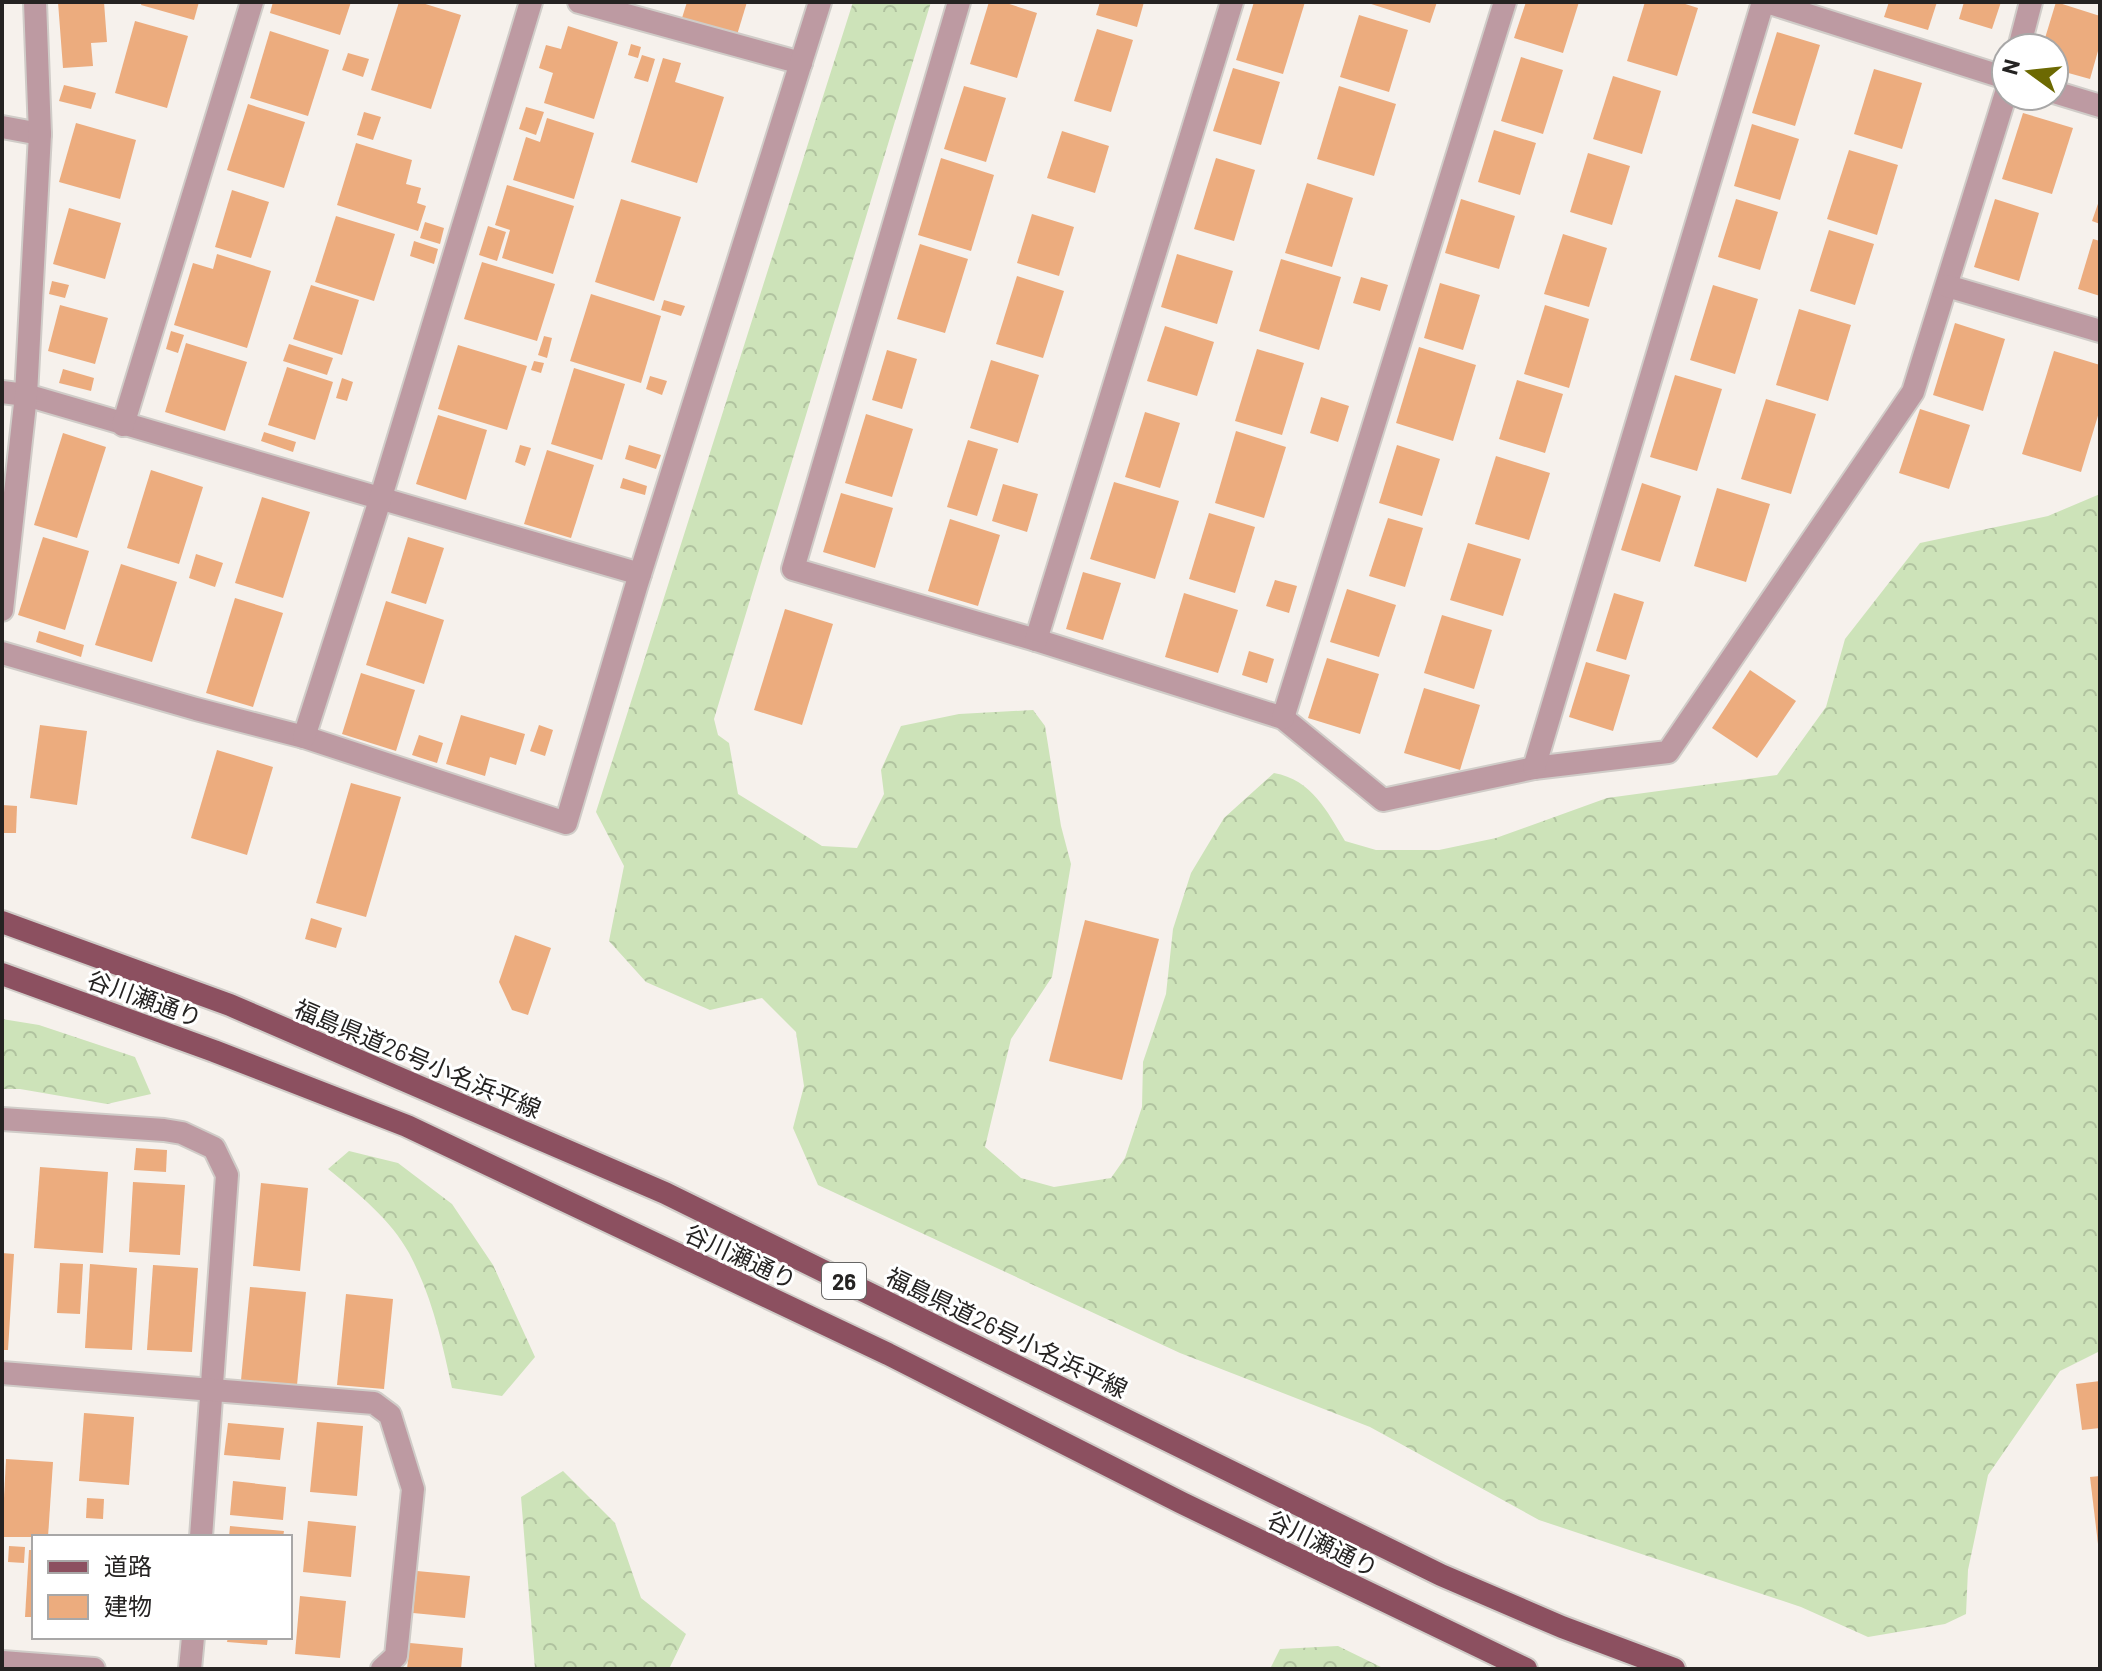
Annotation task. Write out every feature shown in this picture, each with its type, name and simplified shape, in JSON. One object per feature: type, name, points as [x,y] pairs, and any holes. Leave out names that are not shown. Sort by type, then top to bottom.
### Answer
[{"type":"main road","name":"福島県道26号小名浜平線","points":[[2,922],[230,1005],[665,1193],[1441,1575],[1562,1627],[1674,1669]]},
{"type":"main road","name":"谷川瀬通り","points":[[2,974],[214,1051],[407,1126],[888,1354],[1182,1503],[1526,1669]]},
{"type":"street","points":[[2,610],[26,395],[40,134],[35,2]]},
{"type":"street","points":[[123,425],[252,2]]},
{"type":"street","points":[[304,737],[380,500],[531,2]]},
{"type":"street","points":[[579,2],[801,63]]},
{"type":"street","points":[[2,653],[304,737],[566,823],[640,574],[820,2]]},
{"type":"street","points":[[959,2],[793,569],[1036,640],[1283,718],[1383,800],[1534,768],[1668,752],[1913,392],[2000,112]]},
{"type":"street","points":[[1036,640],[1232,2]]},
{"type":"street","points":[[1283,718],[1505,2]]},
{"type":"street","points":[[1534,768],[1765,2],[1990,73]]},
{"type":"street","points":[[2023,32],[2031,2]]},
{"type":"street","points":[[2070,97],[2100,106]]},
{"type":"street","points":[[2,127],[40,134]]},
{"type":"street","points":[[1947,286],[2100,331]]},
{"type":"street","points":[[2,392],[26,395],[640,574]]},
{"type":"street","points":[[2,1119],[182,1133],[214,1148],[227,1175],[201,1535]]},
{"type":"street","points":[[2,1373],[374,1403],[390,1415],[413,1489],[396,1656],[382,1669]]},
{"type":"street","points":[[190,1669],[193,1639]]},
{"type":"street","points":[[2,1662],[94,1669]]},
{"type":"green space","points":[[853,2],[931,2],[714,719],[718,735],[729,743],[738,794],[822,846],[857,848],[884,794],[881,770],[901,726],[959,714],[1033,710],[1045,726],[1061,826],[1071,864],[1052,977],[1011,1039],[985,1147],[1021,1178],[1054,1187],[1111,1178],[1125,1158],[1142,1107],[1143,1062],[1166,994],[1173,929],[1191,873],[1224,818],[1274,773],[1299,782],[1317,798],[1345,841],[1376,850],[1439,850],[1496,838],[1607,798],[1777,775],[1826,707],[1845,639],[1920,543],[2048,516],[2100,494],[2100,1351],[2060,1371],[1988,1475],[1968,1570],[1966,1614],[1945,1624],[1868,1637],[1801,1607],[1539,1520],[1370,1427],[1180,1353],[818,1185],[793,1128],[804,1086],[796,1032],[762,998],[710,1010],[646,982],[609,941],[624,866],[596,812]]},
{"type":"green space","points":[[2,1019],[39,1025],[135,1057],[151,1094],[107,1104],[20,1089],[2,1089]]},
{"type":"green space","points":[[349,1151],[398,1163],[452,1204],[493,1265],[535,1357],[502,1396],[452,1388],[430,1302],[409,1253],[383,1218],[328,1169]]},
{"type":"green space","points":[[563,1471],[615,1523],[641,1598],[686,1634],[669,1669],[535,1669],[521,1497]]},
{"type":"green space","points":[[1338,1646],[1385,1669],[1270,1669],[1280,1649]]},
{"type":"building","points":[[58,2],[104,2],[107,42],[91,43],[93,66],[63,68]]},
{"type":"building","points":[[142,2],[199,2],[194,20],[141,5]]},
{"type":"building","points":[[273,2],[351,2],[340,35],[270,13]]},
{"type":"building","points":[[399,2],[419,2],[461,15],[431,109],[371,90]]},
{"type":"building","points":[[687,2],[747,2],[737,35],[682,18]]},
{"type":"building","points":[[989,2],[1003,2],[1037,13],[1017,78],[970,64]]},
{"type":"building","points":[[1100,2],[1144,2],[1137,27],[1096,15]]},
{"type":"building","points":[[1254,2],[1305,2],[1283,74],[1236,60]]},
{"type":"building","points":[[1365,2],[1437,2],[1430,23]]},
{"type":"building","points":[[1526,2],[1579,2],[1563,53],[1514,38]]},
{"type":"building","points":[[1645,2],[1679,2],[1698,8],[1677,76],[1627,61]]},
{"type":"building","points":[[1889,2],[1937,2],[1928,30],[1884,17]]},
{"type":"building","points":[[1964,2],[2001,2],[1992,29],[1959,19]]},
{"type":"building","points":[[2056,2],[2100,16],[2100,44],[2090,79],[2070,73],[2070,32],[2047,32]]},
{"type":"building","points":[[1359,15],[1408,30],[1389,92],[1340,77]]},
{"type":"building","points":[[135,21],[188,36],[167,108],[115,93]]},
{"type":"building","points":[[568,26],[618,42],[594,119],[544,103],[553,73],[539,68],[546,45],[561,49]]},
{"type":"building","points":[[1097,29],[1133,40],[1111,112],[1074,101]]},
{"type":"building","points":[[270,31],[329,50],[308,116],[250,98]]},
{"type":"building","points":[[1777,32],[1820,45],[1795,126],[1752,113]]},
{"type":"building","points":[[631,44],[641,47],[638,58],[628,55]]},
{"type":"building","points":[[348,53],[369,59],[363,77],[342,70]]},
{"type":"building","points":[[642,55],[655,59],[648,82],[634,78]]},
{"type":"building","points":[[1521,57],[1563,70],[1543,134],[1501,121]]},
{"type":"building","points":[[663,58],[681,63],[675,82],[724,97],[697,183],[631,162]]},
{"type":"building","points":[[1233,68],[1280,82],[1261,145],[1213,131]]},
{"type":"building","points":[[1874,69],[1922,83],[1902,149],[1854,134]]},
{"type":"building","points":[[1613,76],[1661,91],[1642,154],[1593,139]]},
{"type":"building","points":[[64,85],[96,93],[91,109],[59,101]]},
{"type":"building","points":[[964,86],[1006,98],[986,162],[944,149]]},
{"type":"building","points":[[1339,86],[1396,104],[1374,176],[1317,159]]},
{"type":"building","points":[[248,104],[305,122],[284,188],[227,170]]},
{"type":"building","points":[[526,107],[544,112],[536,135],[519,129]]},
{"type":"building","points":[[364,112],[381,117],[373,140],[357,135]]},
{"type":"building","points":[[2023,113],[2073,128],[2052,194],[2002,179]]},
{"type":"building","points":[[547,118],[594,133],[574,199],[513,180],[526,137],[540,142]]},
{"type":"building","points":[[76,123],[136,140],[120,199],[59,182]]},
{"type":"building","points":[[1752,124],[1799,139],[1780,200],[1734,186]]},
{"type":"building","points":[[1494,130],[1536,143],[1520,195],[1478,182]]},
{"type":"building","points":[[1062,131],[1109,146],[1095,193],[1047,178]]},
{"type":"building","points":[[356,143],[412,160],[406,184],[421,188],[417,203],[426,206],[418,231],[337,205]]},
{"type":"building","points":[[1849,150],[1898,165],[1877,235],[1827,219]]},
{"type":"building","points":[[1588,153],[1630,166],[1612,225],[1570,212]]},
{"type":"building","points":[[941,158],[994,175],[971,251],[918,235]]},
{"type":"building","points":[[1216,158],[1255,170],[1234,241],[1194,229]]},
{"type":"building","points":[[1307,183],[1353,198],[1332,267],[1285,253]]},
{"type":"building","points":[[507,185],[574,206],[553,274],[502,258],[510,230],[495,225]]},
{"type":"building","points":[[232,190],[269,202],[251,258],[215,247]]},
{"type":"building","points":[[2100,198],[2100,224],[2092,221]]},
{"type":"building","points":[[621,199],[681,217],[654,301],[595,282]]},
{"type":"building","points":[[1461,199],[1515,216],[1499,269],[1445,253]]},
{"type":"building","points":[[1736,199],[1778,212],[1760,270],[1718,257]]},
{"type":"building","points":[[1995,199],[2039,213],[2019,281],[1974,267]]},
{"type":"building","points":[[69,208],[121,223],[105,279],[53,264]]},
{"type":"building","points":[[1032,214],[1074,227],[1059,276],[1017,263]]},
{"type":"building","points":[[336,216],[395,234],[374,301],[315,282]]},
{"type":"building","points":[[425,222],[444,228],[440,244],[420,238]]},
{"type":"building","points":[[488,226],[506,232],[497,261],[479,255]]},
{"type":"building","points":[[1829,230],[1874,244],[1855,305],[1810,291]]},
{"type":"building","points":[[1563,234],[1607,248],[1589,307],[1544,294]]},
{"type":"building","points":[[2093,239],[2100,241],[2100,296],[2078,289]]},
{"type":"building","points":[[414,241],[438,249],[434,264],[410,256]]},
{"type":"building","points":[[920,244],[968,259],[945,333],[897,319]]},
{"type":"building","points":[[217,254],[271,271],[247,348],[174,325],[193,263],[213,269]]},
{"type":"building","points":[[1177,254],[1233,271],[1217,324],[1161,307]]},
{"type":"building","points":[[1281,259],[1341,277],[1319,350],[1259,331]]},
{"type":"building","points":[[482,262],[555,284],[537,341],[464,319]]},
{"type":"building","points":[[1017,276],[1064,291],[1043,358],[996,344]]},
{"type":"building","points":[[1361,277],[1388,285],[1380,311],[1353,303]]},
{"type":"building","points":[[52,281],[69,285],[65,298],[49,294]]},
{"type":"building","points":[[1440,283],[1480,295],[1463,350],[1424,338]]},
{"type":"building","points":[[311,285],[359,300],[342,355],[293,339]]},
{"type":"building","points":[[1713,285],[1758,299],[1735,374],[1690,360]]},
{"type":"building","points":[[591,294],[661,316],[641,383],[570,361]]},
{"type":"building","points":[[664,300],[685,306],[681,316],[661,310]]},
{"type":"building","points":[[60,305],[108,318],[95,364],[48,351]]},
{"type":"building","points":[[1545,305],[1589,319],[1569,388],[1524,374]]},
{"type":"building","points":[[1799,309],[1851,325],[1828,401],[1776,385]]},
{"type":"building","points":[[1955,323],[2005,339],[1983,411],[1933,395]]},
{"type":"building","points":[[1165,326],[1214,342],[1197,396],[1147,381]]},
{"type":"building","points":[[171,331],[184,335],[178,353],[166,349]]},
{"type":"building","points":[[544,336],[552,338],[547,358],[538,355]]},
{"type":"building","points":[[186,343],[247,362],[225,431],[165,412]]},
{"type":"building","points":[[289,344],[333,358],[327,375],[283,361]]},
{"type":"building","points":[[458,345],[527,366],[507,430],[438,409]]},
{"type":"building","points":[[1419,347],[1476,365],[1453,441],[1396,423]]},
{"type":"building","points":[[1257,349],[1304,363],[1282,435],[1235,421]]},
{"type":"building","points":[[887,350],[917,359],[902,409],[872,400]]},
{"type":"building","points":[[2054,351],[2100,365],[2100,409],[2081,472],[2022,454]]},
{"type":"building","points":[[991,360],[1039,375],[1018,443],[970,428]]},
{"type":"building","points":[[534,361],[544,363],[541,373],[531,370]]},
{"type":"building","points":[[287,367],[333,382],[315,440],[268,425]]},
{"type":"building","points":[[574,368],[625,384],[602,460],[551,444]]},
{"type":"building","points":[[63,369],[94,378],[91,391],[59,383]]},
{"type":"building","points":[[1675,375],[1722,389],[1697,471],[1650,457]]},
{"type":"building","points":[[650,376],[667,381],[662,395],[646,389]]},
{"type":"building","points":[[342,378],[353,382],[347,401],[336,398]]},
{"type":"building","points":[[1517,380],[1563,394],[1545,453],[1499,439]]},
{"type":"building","points":[[1321,397],[1349,406],[1338,442],[1310,433]]},
{"type":"building","points":[[1766,399],[1816,414],[1791,494],[1741,479]]},
{"type":"building","points":[[1920,409],[1970,425],[1949,489],[1899,473]]},
{"type":"building","points":[[1145,412],[1180,423],[1160,488],[1125,477]]},
{"type":"building","points":[[866,414],[913,429],[892,497],[845,483]]},
{"type":"building","points":[[438,415],[487,430],[466,500],[416,484]]},
{"type":"building","points":[[1236,431],[1286,447],[1264,518],[1215,503]]},
{"type":"building","points":[[264,432],[296,442],[293,452],[261,441]]},
{"type":"building","points":[[63,433],[106,447],[77,538],[34,525]]},
{"type":"building","points":[[968,440],[998,449],[977,516],[947,507]]},
{"type":"building","points":[[520,445],[531,448],[525,466],[515,462]]},
{"type":"building","points":[[629,445],[661,455],[656,469],[625,459]]},
{"type":"building","points":[[1397,445],[1440,459],[1422,516],[1379,503]]},
{"type":"building","points":[[547,450],[594,465],[571,538],[524,524]]},
{"type":"building","points":[[1496,456],[1550,473],[1529,540],[1475,524]]},
{"type":"building","points":[[151,470],[203,487],[179,564],[127,548]]},
{"type":"building","points":[[623,478],[647,486],[645,495],[620,488]]},
{"type":"building","points":[[1114,482],[1179,501],[1155,579],[1090,559]]},
{"type":"building","points":[[1642,483],[1681,496],[1660,562],[1621,550]]},
{"type":"building","points":[[1003,484],[1038,494],[1027,532],[992,521]]},
{"type":"building","points":[[1717,488],[1770,504],[1746,582],[1694,566]]},
{"type":"building","points":[[841,493],[893,508],[875,568],[823,552]]},
{"type":"building","points":[[262,497],[310,512],[283,598],[235,583]]},
{"type":"building","points":[[1209,513],[1255,527],[1235,593],[1189,579]]},
{"type":"building","points":[[1388,518],[1423,528],[1405,587],[1369,576]]},
{"type":"building","points":[[950,519],[1000,535],[978,606],[928,591]]},
{"type":"building","points":[[43,537],[89,551],[65,630],[18,615]]},
{"type":"building","points":[[408,537],[444,548],[426,604],[391,593]]},
{"type":"building","points":[[1468,543],[1521,559],[1503,616],[1450,600]]},
{"type":"building","points":[[196,554],[223,563],[215,587],[189,578]]},
{"type":"building","points":[[121,564],[177,582],[152,662],[95,645]]},
{"type":"building","points":[[1083,572],[1121,583],[1103,640],[1066,629]]},
{"type":"building","points":[[1275,580],[1297,586],[1289,613],[1266,606]]},
{"type":"building","points":[[1347,589],[1396,605],[1379,657],[1330,642]]},
{"type":"building","points":[[1184,593],[1238,610],[1218,673],[1165,657]]},
{"type":"building","points":[[1614,593],[1644,602],[1626,660],[1596,651]]},
{"type":"building","points":[[235,598],[283,613],[253,707],[206,693]]},
{"type":"building","points":[[386,601],[444,620],[424,684],[366,665]]},
{"type":"building","points":[[785,609],[833,624],[802,725],[754,710]]},
{"type":"building","points":[[1442,615],[1492,630],[1474,689],[1424,673]]},
{"type":"building","points":[[39,631],[84,645],[81,657],[36,642]]},
{"type":"building","points":[[1249,651],[1274,659],[1267,683],[1242,675]]},
{"type":"building","points":[[1327,658],[1379,674],[1360,734],[1308,718]]},
{"type":"building","points":[[1586,662],[1630,675],[1613,731],[1569,717]]},
{"type":"building","points":[[1750,670],[1796,701],[1757,758],[1712,728]]},
{"type":"building","points":[[361,673],[415,690],[396,751],[342,734]]},
{"type":"building","points":[[1424,688],[1480,705],[1460,770],[1404,753]]},
{"type":"building","points":[[461,715],[525,734],[516,765],[490,757],[485,776],[446,764]]},
{"type":"building","points":[[40,725],[87,731],[77,805],[30,798]]},
{"type":"building","points":[[539,725],[553,730],[545,756],[530,751]]},
{"type":"building","points":[[419,735],[443,743],[437,763],[412,755]]},
{"type":"building","points":[[217,750],[273,767],[247,855],[191,838]]},
{"type":"building","points":[[351,783],[401,797],[366,917],[316,903]]},
{"type":"building","points":[[2,805],[17,806],[16,833],[2,833]]},
{"type":"building","points":[[311,918],[342,928],[336,948],[305,939]]},
{"type":"building","points":[[1085,920],[1159,939],[1122,1080],[1049,1061]]},
{"type":"building","points":[[515,935],[551,948],[528,1015],[512,1010],[499,982]]},
{"type":"building","points":[[136,1148],[167,1150],[166,1172],[134,1170]]},
{"type":"building","points":[[40,1167],[108,1172],[103,1253],[34,1248]]},
{"type":"building","points":[[133,1182],[185,1185],[180,1255],[129,1252]]},
{"type":"building","points":[[261,1183],[308,1188],[300,1271],[253,1266]]},
{"type":"building","points":[[2,1253],[14,1254],[8,1350],[2,1350]]},
{"type":"building","points":[[60,1263],[83,1264],[80,1314],[57,1313]]},
{"type":"building","points":[[90,1264],[137,1268],[132,1350],[85,1348]]},
{"type":"building","points":[[153,1265],[198,1268],[192,1352],[147,1350]]},
{"type":"building","points":[[250,1287],[306,1292],[297,1385],[241,1380]]},
{"type":"building","points":[[346,1294],[393,1299],[384,1389],[337,1385]]},
{"type":"building","points":[[2100,1381],[2100,1428],[2082,1430],[2076,1384]]},
{"type":"building","points":[[84,1413],[134,1417],[129,1485],[79,1481]]},
{"type":"building","points":[[317,1422],[363,1426],[357,1496],[310,1492]]},
{"type":"building","points":[[228,1423],[284,1428],[280,1460],[224,1455]]},
{"type":"building","points":[[6,1459],[53,1462],[48,1535],[2,1537]]},
{"type":"building","points":[[2100,1476],[2100,1544],[2098,1544],[2090,1477]]},
{"type":"building","points":[[233,1481],[286,1487],[283,1520],[230,1515]]},
{"type":"building","points":[[87,1498],[104,1499],[103,1519],[86,1518]]},
{"type":"building","points":[[308,1521],[356,1526],[351,1577],[303,1572]]},
{"type":"building","points":[[230,1526],[284,1531],[283,1535],[229,1535]]},
{"type":"building","points":[[9,1546],[25,1547],[24,1563],[8,1562]]},
{"type":"building","points":[[29,1550],[32,1550],[32,1617],[25,1617]]},
{"type":"building","points":[[417,1571],[470,1576],[465,1618],[413,1613]]},
{"type":"building","points":[[300,1596],[346,1601],[340,1658],[295,1654]]},
{"type":"building","points":[[228,1639],[268,1639],[267,1645],[227,1642]]},
{"type":"building","points":[[410,1643],[463,1648],[461,1669],[407,1669]]}]
